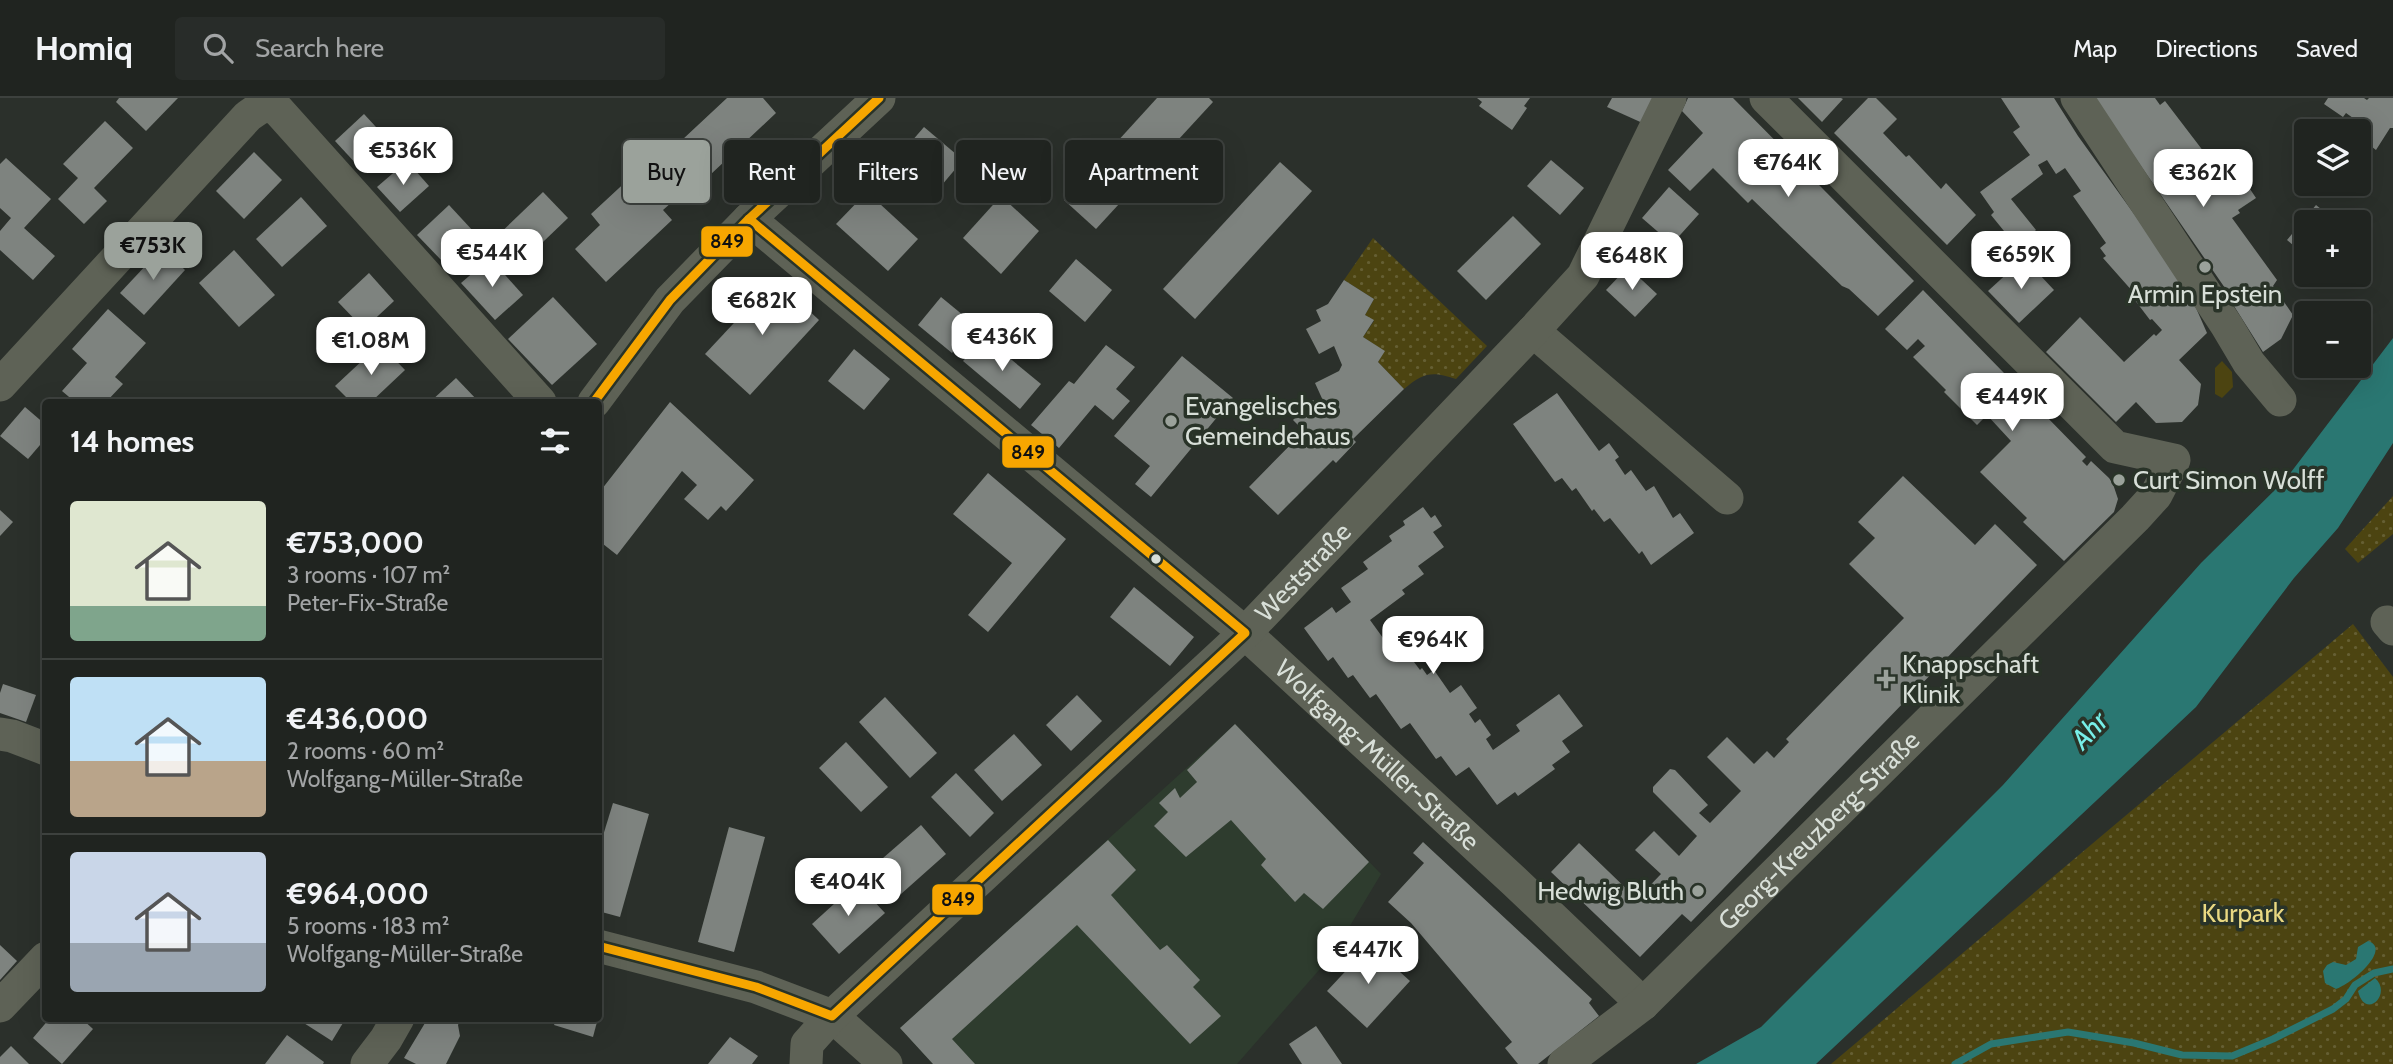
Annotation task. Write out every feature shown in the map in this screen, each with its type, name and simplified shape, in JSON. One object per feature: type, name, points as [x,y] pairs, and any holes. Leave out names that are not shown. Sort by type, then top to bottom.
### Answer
[{"type":"street","points":[[596,399],[670,300],[750,219],[879,98]]},
{"type":"street","name":"Weststraße","points":[[806,1064],[807,1044],[832,1016],[1245,634],[1583,276],[1670,98]]},
{"type":"street","name":"Georg-Kreuzberg-Straße","points":[[1564,1064],[1643,1003],[2135,518],[2156,495],[2174,460],[2115,447],[1766,98]]},
{"type":"street","points":[[2077,98],[2249,363],[2280,400]]},
{"type":"street","points":[[0,386],[248,116],[264,105],[277,109],[537,399]]},
{"type":"street","name":"Wolfgang-Müller-Straße","points":[[750,219],[1245,634],[1643,1003]]},
{"type":"street","points":[[1533,331],[1727,498]]},
{"type":"street","points":[[0,734],[42,747]]},
{"type":"street","points":[[602,947],[756,987],[832,1016],[886,1064]]},
{"type":"street","points":[[0,1006],[42,962]]},
{"type":"street","points":[[367,1064],[396,1022]]},
{"type":"shaded area","points":[[1235,724],[1381,874],[1333,954],[1237,1064],[933,1064],[900,1028]]},
{"type":"green space","points":[[1373,238],[1487,346],[1456,379],[1428,375],[1404,389],[1378,362],[1384,351],[1363,337],[1374,321],[1365,315],[1374,299],[1344,280]]},
{"type":"green space","points":[[2222,361],[2232,372],[2233,387],[2222,398],[2215,394],[2215,368]]},
{"type":"green space","points":[[2393,496],[2393,534],[2358,563],[2345,549]]},
{"type":"green space","name":"Kurpark","points":[[2353,624],[2393,677],[2393,1064],[1831,1064]]},
{"type":"water","name":"Ahr","points":[[2393,338],[2393,443],[2338,528],[2294,578],[2196,707],[1816,1064],[1696,1064],[1761,1027],[2003,785],[2201,563],[2285,480],[2363,378],[2371,378],[2371,367]]},
{"type":"water","points":[[2368,941],[2374,945],[2376,951],[2373,959],[2359,974],[2336,989],[2325,983],[2323,971],[2327,965],[2333,962],[2346,965],[2356,959],[2358,947]]},
{"type":"water","points":[[2375,978],[2380,984],[2379,997],[2376,1002],[2366,1004],[2361,1000],[2358,991]]},
{"type":"building","points":[[119,98],[178,98],[146,131],[116,102]]},
{"type":"building","points":[[727,98],[763,98],[776,113],[747,140],[724,140],[724,162],[710,175],[710,140],[682,140]]},
{"type":"building","points":[[1157,98],[1209,98],[1213,102],[1178,140],[1119,140]]},
{"type":"building","points":[[1477,98],[1530,98],[1524,106],[1527,108],[1512,130],[1479,106],[1482,102]]},
{"type":"building","points":[[1612,98],[1661,98],[1647,125],[1607,107]]},
{"type":"building","points":[[1688,98],[1733,98],[1914,281],[1878,316],[1849,289],[1842,286],[1752,199],[1748,203],[1713,168],[1690,191],[1668,170],[1703,133],[1682,111]]},
{"type":"building","points":[[1798,98],[1841,98],[1843,99],[1822,122]]},
{"type":"building","points":[[1868,98],[1876,98],[1897,119],[1883,133],[1906,157],[1909,155],[1941,189],[1946,183],[1976,215],[1947,245],[1834,133]]},
{"type":"building","points":[[2001,98],[2054,98],[2193,301],[2207,333],[2179,360],[2201,384],[2198,405],[2182,422],[2156,423],[2136,402],[2116,422],[2046,352],[2080,317],[2124,362],[2162,330],[2150,320],[2131,295],[2134,293],[2103,258],[2106,256],[2100,248],[2106,243],[2073,196],[2081,191],[2065,168],[2056,174],[2047,160],[2038,165],[2043,174],[2011,199],[2036,230],[2017,247],[1991,215],[1994,212],[1980,192],[2030,155],[2013,132],[2020,127]]},
{"type":"building","points":[[2094,98],[2155,98],[2160,105],[2165,101],[2220,173],[2214,177],[2221,187],[2240,174],[2256,198],[2238,210],[2240,213],[2232,218],[2277,280],[2273,286],[2293,315],[2281,339],[2263,352],[2234,306],[2236,304]]},
{"type":"building","points":[[2328,98],[2393,98],[2393,128],[2390,128],[2376,150],[2371,146],[2371,119],[2352,119],[2346,113],[2343,117],[2324,104]]},
{"type":"building","points":[[364,114],[388,140],[359,167],[335,141]]},
{"type":"building","points":[[105,121],[133,148],[94,188],[107,201],[84,224],[58,199],[78,178],[63,164]]},
{"type":"building","points":[[924,127],[939,140],[913,140]]},
{"type":"building","points":[[942,142],[956,154],[956,168],[942,185]]},
{"type":"building","points":[[254,152],[282,180],[244,219],[216,191]]},
{"type":"building","points":[[6,158],[51,199],[24,228],[55,256],[33,280],[0,250],[0,231],[11,218],[0,208],[0,164]]},
{"type":"building","points":[[1551,160],[1584,188],[1560,215],[1527,186]]},
{"type":"building","points":[[407,161],[429,186],[400,212],[377,187]]},
{"type":"building","points":[[1280,162],[1312,191],[1195,319],[1163,289]]},
{"type":"building","points":[[623,184],[623,203],[671,203],[663,210],[672,220],[606,282],[575,249],[600,225],[591,214]]},
{"type":"building","points":[[1669,187],[1699,214],[1672,244],[1642,218]]},
{"type":"building","points":[[543,192],[568,218],[519,265],[494,239]]},
{"type":"building","points":[[301,197],[327,226],[282,267],[256,239]]},
{"type":"building","points":[[856,203],[879,203],[918,239],[888,271],[836,224]]},
{"type":"building","points":[[995,203],[1009,203],[1039,231],[1001,274],[963,238]]},
{"type":"building","points":[[1067,203],[1120,203],[1096,229]]},
{"type":"building","points":[[449,205],[474,232],[443,262],[417,235]]},
{"type":"building","points":[[1513,216],[1541,244],[1486,300],[1457,271]]},
{"type":"building","points":[[2294,232],[2294,246],[2287,240]]},
{"type":"building","points":[[162,248],[185,270],[144,315],[120,293]]},
{"type":"building","points":[[234,250],[275,295],[239,327],[199,283]]},
{"type":"building","points":[[490,258],[523,295],[495,320],[461,283]]},
{"type":"building","points":[[2024,258],[2054,290],[2019,323],[1988,291]]},
{"type":"building","points":[[1076,259],[1112,290],[1085,322],[1049,291]]},
{"type":"building","points":[[1628,267],[1657,294],[1635,317],[1606,290]]},
{"type":"building","points":[[369,273],[394,301],[364,329],[338,302]]},
{"type":"building","points":[[775,279],[819,320],[750,395],[705,354]]},
{"type":"building","points":[[1344,280],[1374,299],[1365,315],[1374,320],[1363,337],[1385,351],[1378,362],[1404,389],[1353,439],[1356,442],[1336,463],[1333,460],[1278,515],[1249,487],[1304,431],[1293,420],[1313,400],[1321,408],[1325,405],[1315,383],[1339,371],[1342,365],[1334,346],[1319,354],[1306,329],[1321,321],[1316,310],[1328,304]]},
{"type":"building","points":[[1923,290],[2086,457],[2082,461],[2087,466],[2091,461],[2113,484],[2118,499],[2114,512],[2064,561],[2023,522],[2027,518],[1980,472],[2011,441],[1987,415],[1977,425],[1944,392],[1946,390],[1913,357],[1925,346],[1918,339],[1907,350],[1885,329]]},
{"type":"building","points":[[553,297],[597,344],[552,385],[508,339]]},
{"type":"building","points":[[941,297],[975,325],[952,353],[918,325]]},
{"type":"building","points":[[108,309],[146,343],[115,377],[123,384],[109,399],[71,399],[62,391],[87,363],[72,349]]},
{"type":"building","points":[[984,337],[1041,384],[1020,409],[963,361]]},
{"type":"building","points":[[380,344],[405,370],[374,399],[348,399],[335,386]]},
{"type":"building","points":[[1106,345],[1135,367],[1116,389],[1130,401],[1113,420],[1095,405],[1059,448],[1031,425],[1069,381],[1074,384]]},
{"type":"building","points":[[854,349],[890,379],[864,410],[828,381]]},
{"type":"building","name":"Evangelisches Gemeindehaus","points":[[1182,356],[1233,398],[1151,497],[1135,484],[1150,466],[1114,436]]},
{"type":"building","points":[[456,378],[476,399],[433,399]]},
{"type":"building","points":[[1557,393],[1599,451],[1609,443],[1619,457],[1615,460],[1625,475],[1631,470],[1646,491],[1654,486],[1673,518],[1680,513],[1694,533],[1651,565],[1642,551],[1639,554],[1610,518],[1604,522],[1594,509],[1592,511],[1576,488],[1572,491],[1562,478],[1555,482],[1513,424]]},
{"type":"building","points":[[670,402],[754,480],[726,511],[721,506],[708,520],[684,499],[697,485],[682,471],[617,555],[602,543],[602,489]]},
{"type":"building","points":[[25,407],[42,422],[42,443],[28,459],[0,436]]},
{"type":"building","points":[[988,473],[1066,539],[988,632],[968,615],[1012,563],[953,514]]},
{"type":"building","points":[[1903,476],[1975,545],[1995,524],[2037,565],[1691,922],[1682,914],[1640,957],[1551,872],[1579,843],[1637,899],[1661,874],[1635,850],[1654,831],[1679,856],[1697,836],[1653,792],[1653,787],[1670,769],[1675,770],[1708,805],[1699,813],[1710,823],[1741,791],[1707,757],[1727,737],[1754,764],[1767,751],[1774,758],[1789,742],[1786,739],[1904,618],[1849,564],[1875,538],[1858,522]]},
{"type":"building","points":[[1423,507],[1431,518],[1435,515],[1442,526],[1433,532],[1444,547],[1418,566],[1424,574],[1402,590],[1405,594],[1370,620],[1391,649],[1394,647],[1402,658],[1408,654],[1427,675],[1434,670],[1450,693],[1461,685],[1477,708],[1469,714],[1475,723],[1480,719],[1491,735],[1486,739],[1493,750],[1520,731],[1516,725],[1559,694],[1583,726],[1562,741],[1570,752],[1552,765],[1555,769],[1518,796],[1515,792],[1497,805],[1469,767],[1456,776],[1441,756],[1436,759],[1410,723],[1401,729],[1376,694],[1370,698],[1353,675],[1348,678],[1333,657],[1328,661],[1304,628],[1332,607],[1336,613],[1351,602],[1341,588],[1368,569],[1363,562],[1392,541],[1389,536],[1405,525],[1403,521]]},
{"type":"building","points":[[0,510],[13,522],[0,536]]},
{"type":"building","points":[[1134,587],[1194,637],[1170,666],[1110,617]]},
{"type":"building","points":[[3,684],[36,695],[26,722],[0,713]]},
{"type":"building","points":[[1077,695],[1102,721],[1071,751],[1046,725]]},
{"type":"building","points":[[885,697],[937,753],[910,778],[859,722]]},
{"type":"building","points":[[1235,724],[1369,862],[1323,909],[1304,893],[1295,902],[1261,865],[1266,859],[1231,820],[1186,857],[1154,826],[1168,812],[1159,803],[1175,788],[1180,798],[1197,782],[1187,770]]},
{"type":"building","points":[[1014,734],[1042,765],[1002,801],[974,770]]},
{"type":"building","points":[[846,742],[888,787],[861,812],[819,768]]},
{"type":"building","points":[[956,773],[994,813],[970,837],[931,797]]},
{"type":"building","points":[[613,803],[649,814],[620,917],[602,912],[602,839]]},
{"type":"building","points":[[921,825],[946,854],[901,894],[875,865]]},
{"type":"building","points":[[729,827],[765,837],[734,952],[698,942]]},
{"type":"building","points":[[1108,840],[1136,870],[1111,895],[1160,950],[1167,945],[1200,980],[1193,987],[1221,1016],[1190,1044],[1077,925],[952,1039],[975,1064],[933,1064],[900,1028]]},
{"type":"building","points":[[1423,842],[1592,999],[1589,1003],[1599,1016],[1538,1064],[1518,1064],[1505,1048],[1512,1042],[1411,923],[1388,902],[1424,863],[1413,853]]},
{"type":"building","points":[[857,883],[885,913],[839,954],[812,924]]},
{"type":"building","points":[[0,945],[17,961],[0,980]]},
{"type":"building","points":[[1370,945],[1410,981],[1367,1028],[1327,991]]},
{"type":"building","points":[[47,1022],[85,1022],[93,1029],[62,1064],[33,1038]]},
{"type":"building","points":[[302,1022],[344,1022],[332,1041]]},
{"type":"building","points":[[426,1022],[459,1022],[460,1036],[446,1064],[416,1064],[404,1058]]},
{"type":"building","points":[[555,1022],[597,1022],[593,1037],[554,1025]]},
{"type":"building","points":[[1316,1026],[1342,1064],[1302,1064],[1289,1044]]},
{"type":"building","points":[[287,1035],[324,1062],[323,1064],[265,1064]]},
{"type":"building","points":[[730,1037],[758,1056],[752,1064],[708,1064]]},
{"type":"building","points":[[11,1046],[29,1064],[0,1064],[0,1057]]},
{"type":"waterway","points":[[1955,1064],[1991,1044],[2068,1032],[2134,1043],[2182,1055],[2232,1056],[2333,1009],[2346,999],[2355,985],[2374,973],[2393,969]]},
{"type":"transit line","name":"849","points":[[596,399],[670,300],[749,219],[879,98]]},
{"type":"transit line","name":"849","points":[[602,947],[756,987],[832,1016],[1245,633],[749,219]]},
{"type":"place","name":"Armin Epstein","points":[[2205,267]]},
{"type":"place","name":"Evangelisches Gemeindehaus","points":[[1171,421]]},
{"type":"place","name":"Curt Simon Wolff","points":[[2119,480]]},
{"type":"place","name":"Knappschaft Klinik","points":[[1886,679]]},
{"type":"place","name":"Hedwig Bluth","points":[[1698,891]]}]
